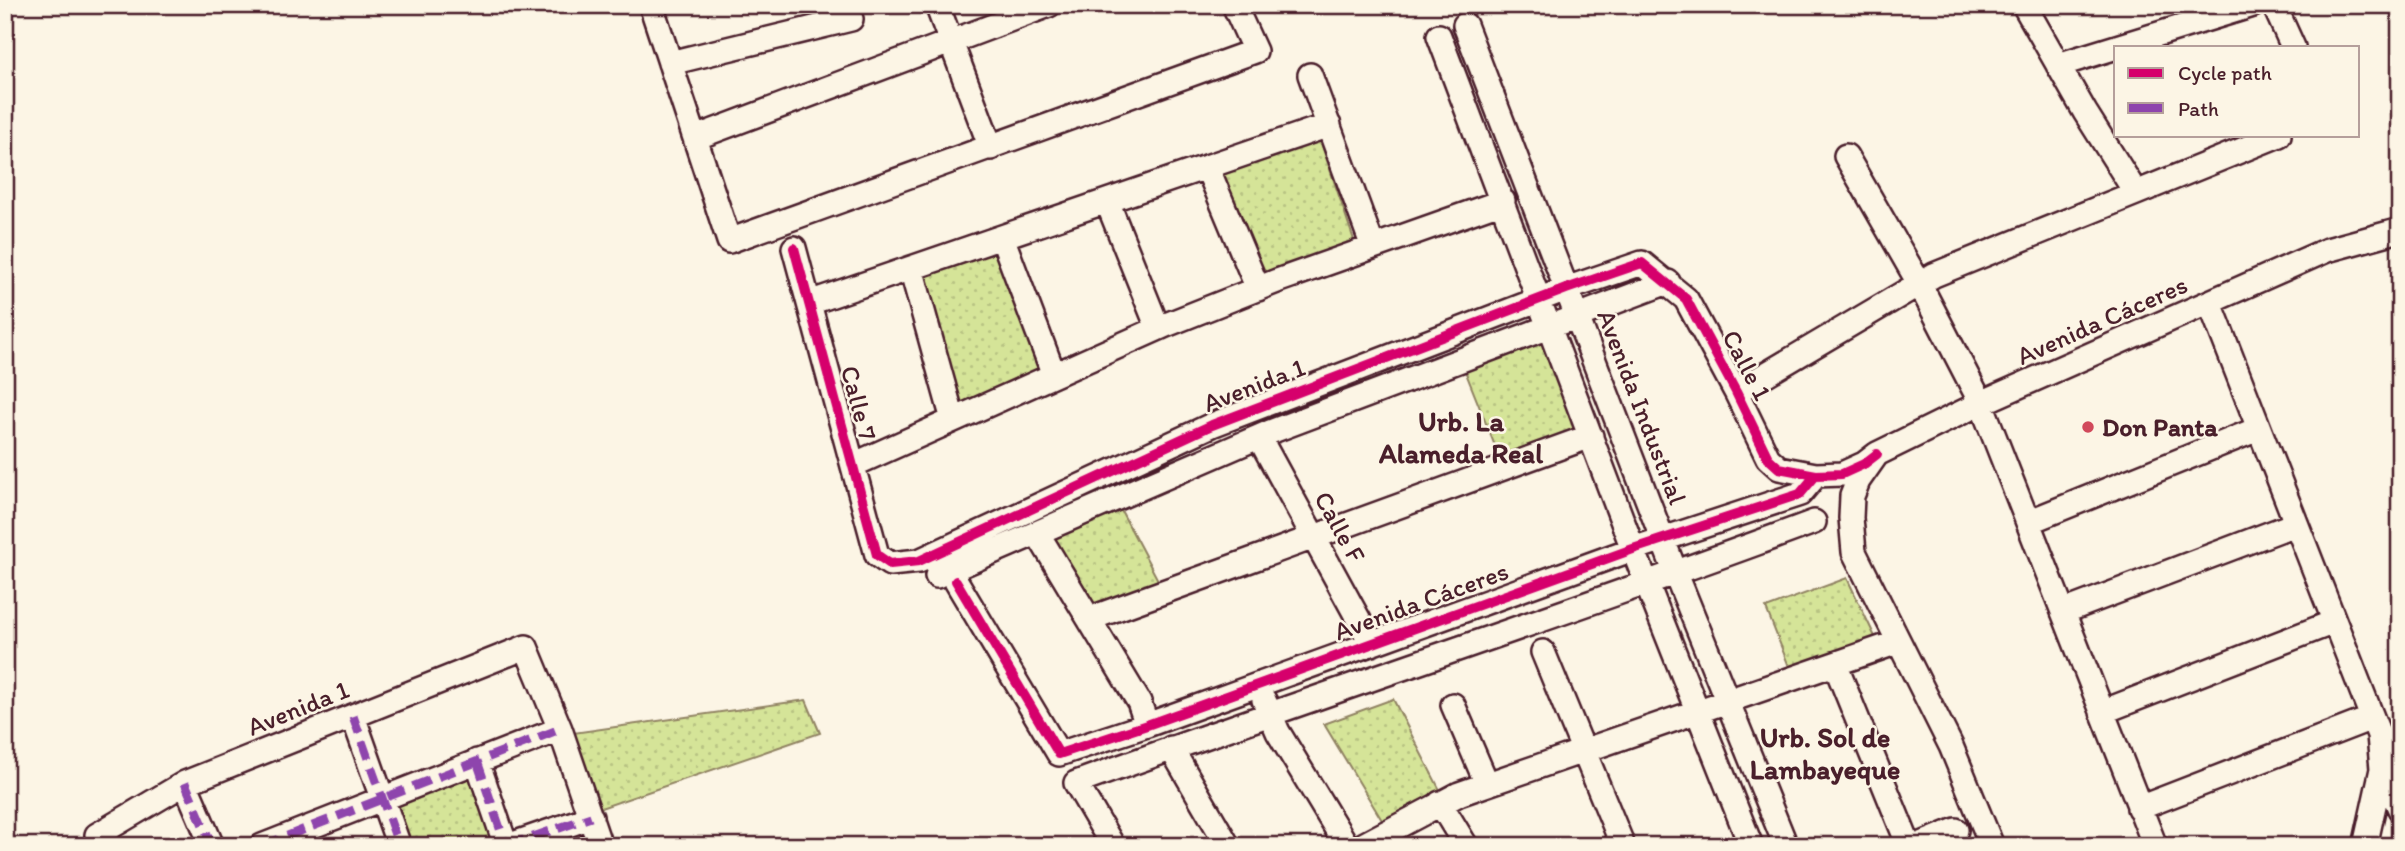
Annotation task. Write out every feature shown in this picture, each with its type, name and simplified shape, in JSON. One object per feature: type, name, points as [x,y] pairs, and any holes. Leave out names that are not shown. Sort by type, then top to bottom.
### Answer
[{"type":"street","points":[[651,5],[729,241],[1255,51],[1234,5]]},
{"type":"street","points":[[937,5],[991,148]]},
{"type":"street","points":[[695,138],[1049,5]]},
{"type":"street","points":[[2024,5],[2136,193]]},
{"type":"street","points":[[2120,46],[2253,5]]},
{"type":"street","points":[[2274,5],[2293,46]]},
{"type":"street","points":[[670,63],[851,19]]},
{"type":"street","name":"Avenida Industrial","points":[[1465,25],[1662,539],[1786,846]]},
{"type":"street","points":[[1439,36],[1633,549],[1751,846]]},
{"type":"street","points":[[2058,65],[2114,48]]},
{"type":"street","points":[[1310,75],[1373,247]]},
{"type":"street","points":[[809,303],[1329,125]]},
{"type":"street","points":[[1736,392],[1919,283],[2277,136]]},
{"type":"street","points":[[1846,156],[1919,283],[1981,403],[2155,846]]},
{"type":"street","points":[[1207,167],[1258,289]]},
{"type":"street","points":[[1107,201],[1158,328]]},
{"type":"street","points":[[853,465],[1158,328],[1503,201]]},
{"type":"street","name":"Avenida Cáceres","points":[[1898,642],[1854,552],[1852,496],[1858,481],[1877,454],[1981,403],[2327,250],[2400,230]]},
{"type":"street","points":[[1002,237],[1054,375]]},
{"type":"street","name":"Calle 7","points":[[794,248],[877,555],[890,564]]},
{"type":"street","name":"Avenida 1","points":[[890,564],[919,561],[1212,425],[1642,262]]},
{"type":"street","name":"Calle 1","points":[[1642,262],[1686,299],[1768,458],[1780,468],[1816,475],[1842,474],[1864,464],[1877,454]]},
{"type":"street","points":[[911,268],[953,421]]},
{"type":"street","name":"Avenida 1","points":[[1059,754],[946,578],[1259,437],[1668,282]]},
{"type":"street","points":[[2210,303],[2379,735],[2382,769],[2400,809]]},
{"type":"street","points":[[2028,522],[2258,429]]},
{"type":"street","points":[[1089,619],[1591,436]]},
{"type":"street","name":"Calle F","points":[[1259,437],[1372,643]]},
{"type":"street","name":"Avenida Cáceres","points":[[1059,754],[1147,725],[1633,549],[1800,494],[1816,475]]},
{"type":"street","points":[[1113,846],[1076,783],[1269,713],[1676,574],[1814,522]]},
{"type":"street","points":[[2063,612],[2295,524]]},
{"type":"street","points":[[1042,541],[1139,702],[1147,725]]},
{"type":"street","points":[[2102,712],[2334,622]]},
{"type":"street","points":[[1361,846],[1440,803],[1487,784],[1898,642],[1951,746],[1992,846]]},
{"type":"street","name":"Avenida 1","points":[[97,835],[185,783],[526,647],[560,729]]},
{"type":"street","points":[[1543,652],[1623,846]]},
{"type":"street","points":[[1835,664],[1909,846]]},
{"type":"street","points":[[1258,683],[1269,713],[1347,846]]},
{"type":"street","points":[[1453,705],[1487,784]]},
{"type":"street","points":[[353,716],[399,846]]},
{"type":"street","points":[[2139,808],[2372,718]]},
{"type":"street","points":[[262,846],[560,729],[600,846]]},
{"type":"street","points":[[1171,748],[1228,846]]},
{"type":"street","points":[[477,761],[507,846],[591,817]]},
{"type":"street","points":[[2361,844],[2382,769]]},
{"type":"street","points":[[185,783],[212,846]]},
{"type":"street","points":[[1440,803],[1466,846]]},
{"type":"street","points":[[1917,846],[1956,830]]},
{"type":"green space","points":[[1319,137],[1356,246],[1262,277],[1221,169]]},
{"type":"green space","points":[[997,247],[1046,372],[959,411],[922,274]]},
{"type":"green space","points":[[1547,338],[1582,429],[1501,461],[1464,368]]},
{"type":"green space","points":[[1116,501],[1160,584],[1091,609],[1046,534]]},
{"type":"green space","points":[[1847,578],[1876,639],[1790,669],[1766,608]]},
{"type":"green space","points":[[1393,699],[1441,792],[1383,822],[1324,724]]},
{"type":"green space","points":[[806,700],[820,733],[598,809],[573,733]]},
{"type":"green space","points":[[475,768],[501,843],[492,846],[408,846],[391,800]]},
{"type":"marked path","points":[[353,716],[399,846]]},
{"type":"marked path","points":[[262,846],[560,729]]},
{"type":"marked path","points":[[477,761],[506,846]]},
{"type":"marked path","points":[[185,783],[212,846]]},
{"type":"marked path","points":[[507,846],[591,817]]},
{"type":"cycle path","points":[[794,248],[877,555],[890,564],[919,561],[1212,425],[1566,289],[1642,263],[1686,299],[1768,458],[1779,468],[1816,475],[1842,474],[1864,464],[1877,454]]},
{"type":"cycle path","points":[[956,581],[1059,754],[1147,725],[1633,549],[1800,494],[1816,475]]},
{"type":"place","name":"Don Panta","points":[[2088,427]]},
{"type":"district","name":"Urb. La Alameda Real","points":[[1461,437]]},
{"type":"district","name":"Urb. Sol de Lambayeque","points":[[1825,753]]}]
